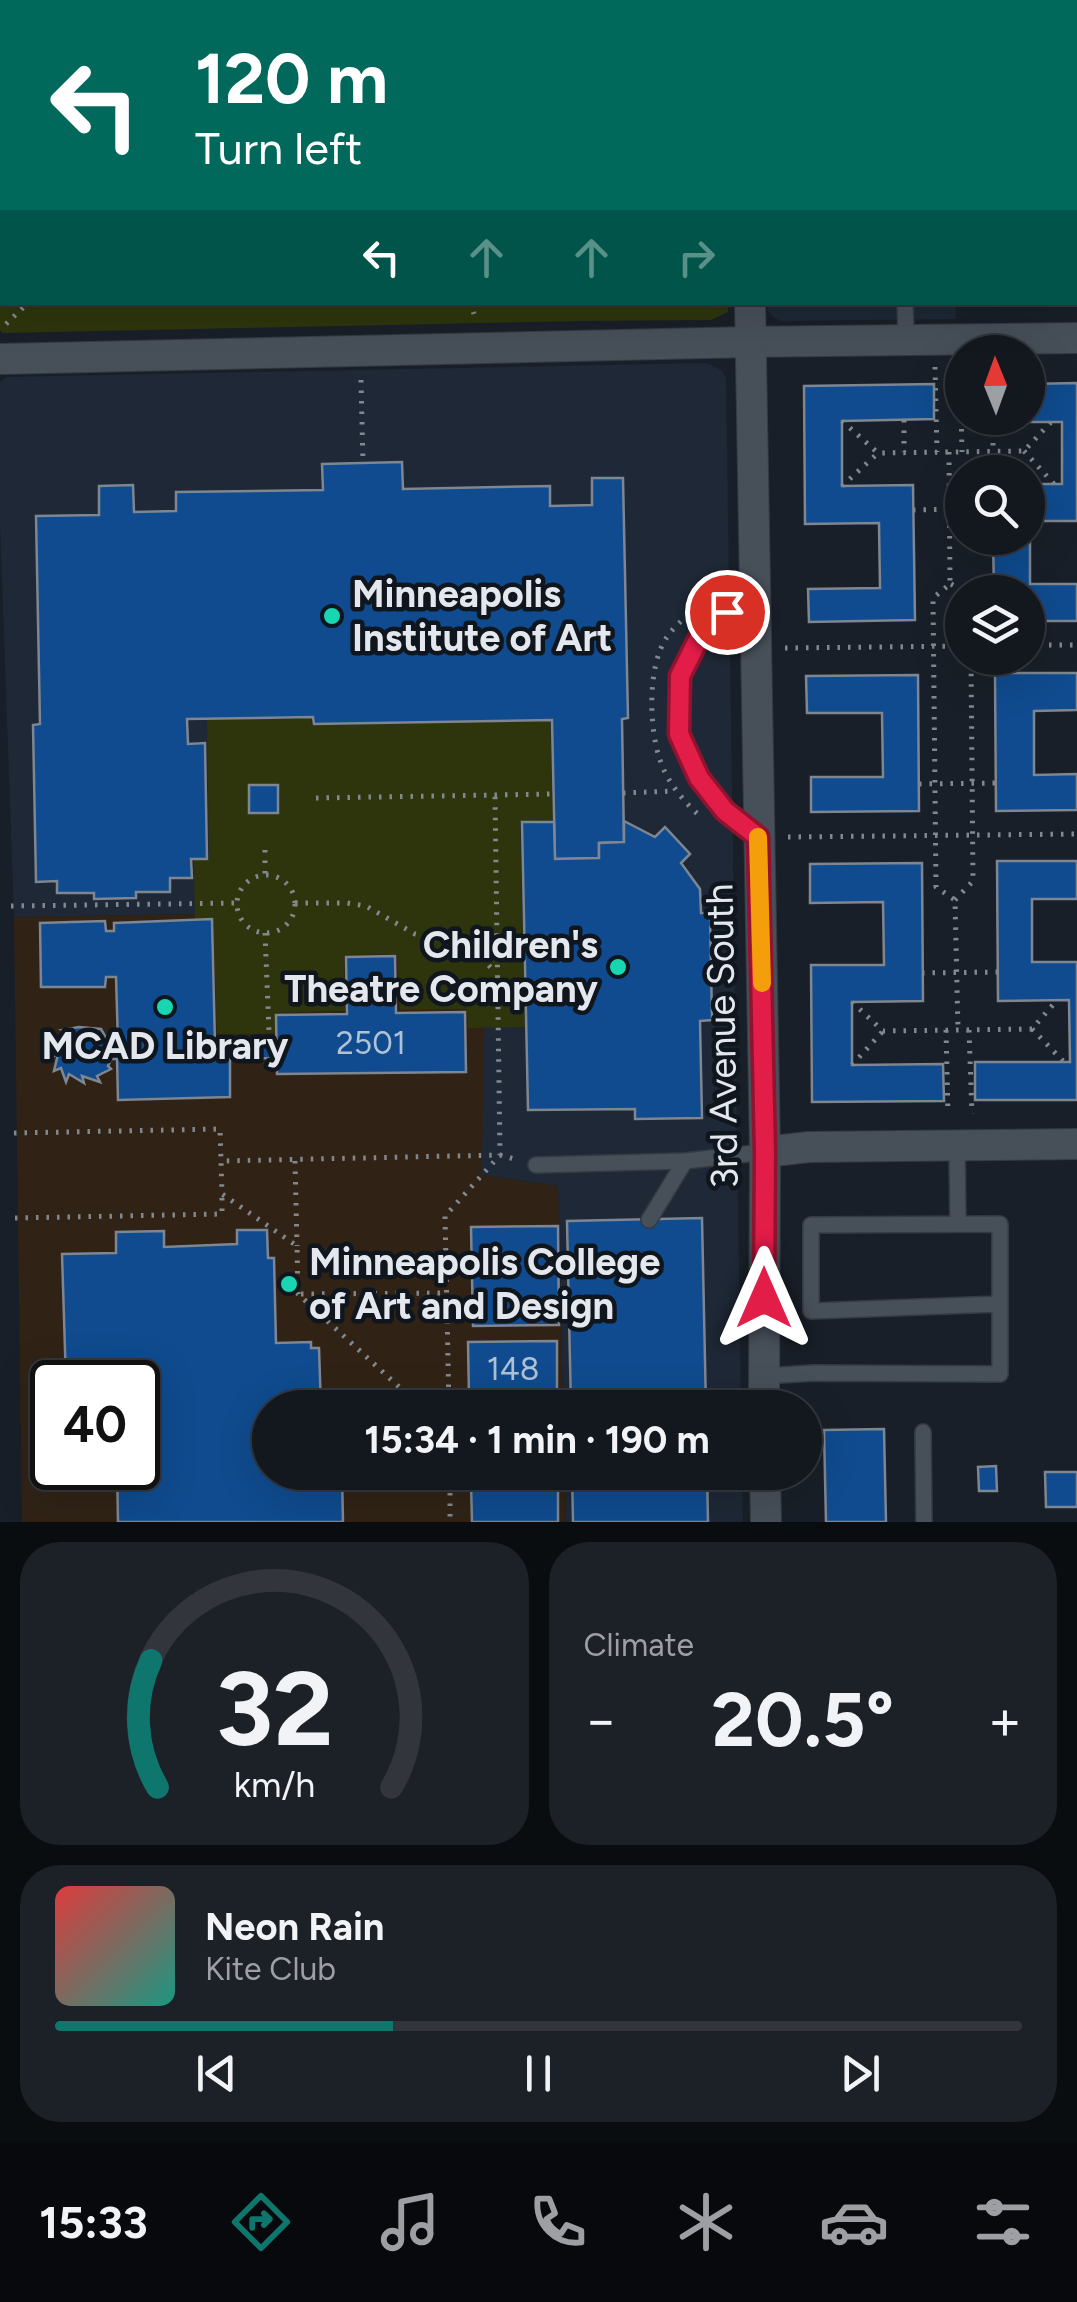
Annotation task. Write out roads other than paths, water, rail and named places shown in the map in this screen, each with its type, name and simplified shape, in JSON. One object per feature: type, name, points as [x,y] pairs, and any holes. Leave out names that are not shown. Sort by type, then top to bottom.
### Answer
[{"type":"street","name":"3rd Avenue South","points":[[750,305],[755,588],[773,837],[764,1390]]},
{"type":"street","points":[[0,359],[1077,338]]},
{"type":"street","points":[[765,1152],[809,1147],[1077,1144]]},
{"type":"street","points":[[765,1490],[766,1522]]},
{"type":"lane","points":[[905,305],[906,340]]},
{"type":"lane","points":[[755,588],[702,632],[680,676],[679,734],[699,778],[725,811],[773,837]]},
{"type":"lane","points":[[957,1145],[958,1224]]},
{"type":"lane","points":[[536,1164],[685,1161],[765,1152]]},
{"type":"lane","points":[[649,1220],[685,1161]]},
{"type":"lane","points":[[764,1376],[814,1372],[1000,1374],[1000,1304],[1000,1224],[811,1226],[811,1311],[1000,1304]]},
{"type":"lane","points":[[923,1432],[924,1522]]},
{"type":"place","name":"Minneapolis Institute of Art","points":[[332,616]]},
{"type":"place","name":"Children's Theatre Company","points":[[618,967]]},
{"type":"place","name":"MCAD Library","points":[[165,1007]]},
{"type":"place","name":"Minneapolis College of Art and Design","points":[[289,1284]]}]
